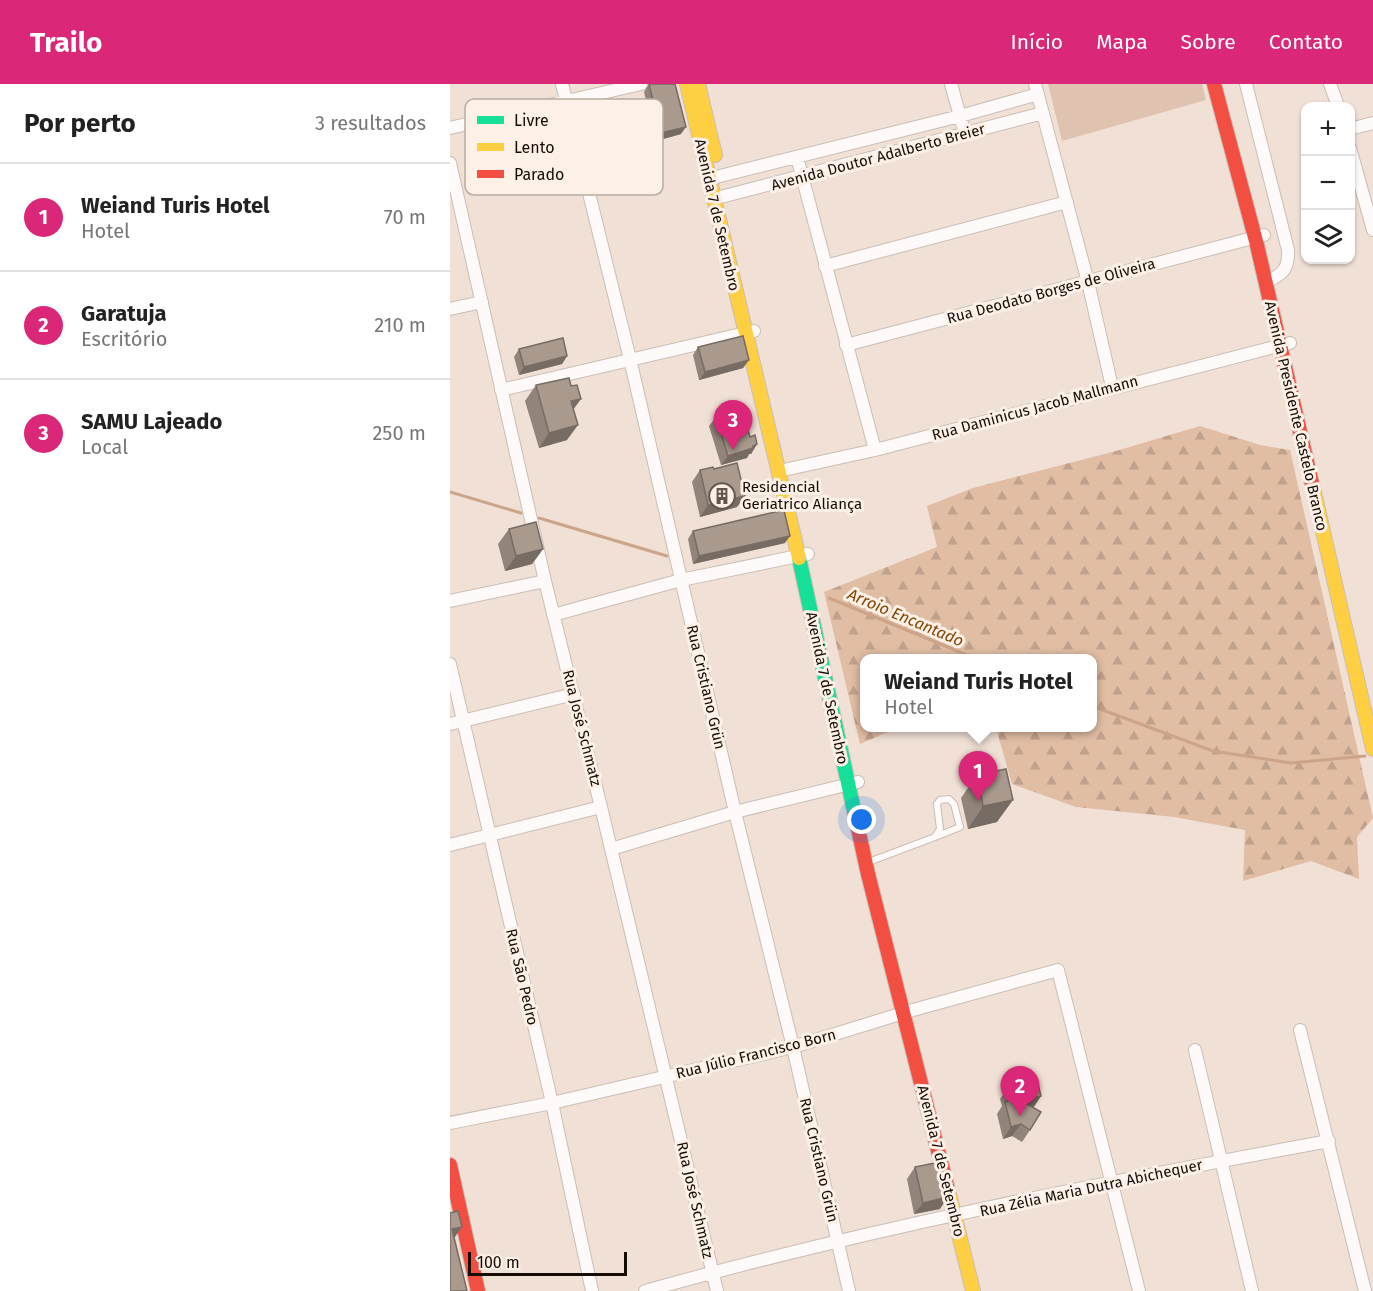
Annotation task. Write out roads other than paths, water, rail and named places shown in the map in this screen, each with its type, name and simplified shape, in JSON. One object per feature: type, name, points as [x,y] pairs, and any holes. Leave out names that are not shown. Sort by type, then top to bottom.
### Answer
[{"type":"main road","name":"Avenida 7 de Setembro","points":[[687,84],[714,177]]},
{"type":"main road","name":"Avenida 7 de Setembro","points":[[698,84],[718,198],[803,555],[870,862],[959,1215],[973,1291]]},
{"type":"main road","name":"Avenida Presidente Castelo Branco","points":[[1214,84],[1260,236]]},
{"type":"main road","name":"Avenida Presidente Castelo Branco","points":[[1224,84],[1373,704]]},
{"type":"main road","name":"Avenida Presidente Castelo Branco","points":[[1285,344],[1373,749]]},
{"type":"main road","points":[[450,1164],[478,1291]]},
{"type":"main road","name":"Avenida 7 de Setembro","points":[[959,1215],[984,1291]]},
{"type":"street","name":"Rua Cristiano Grün","points":[[562,84],[565,99]]},
{"type":"street","points":[[578,99],[641,84]]},
{"type":"street","points":[[951,84],[965,135]]},
{"type":"street","points":[[1246,84],[1288,250],[1289,263],[1284,270],[1270,280]]},
{"type":"street","points":[[1330,84],[1337,102]]},
{"type":"street","points":[[1037,89],[1113,387]]},
{"type":"street","name":"Avenida Doutor Adalberto Breier","points":[[714,177],[960,116],[1037,89]]},
{"type":"street","name":"Avenida Doutor Adalberto Breier","points":[[718,198],[1043,113]]},
{"type":"street","points":[[1355,128],[1373,123]]},
{"type":"street","points":[[450,128],[465,125]]},
{"type":"street","points":[[1353,156],[1371,209],[1373,230]]},
{"type":"street","points":[[797,157],[874,450]]},
{"type":"street","name":"Rua José Schmatz","points":[[450,163],[553,615],[717,1291]]},
{"type":"street","name":"Rua Cristiano Grün","points":[[589,195],[630,359],[849,1291]]},
{"type":"street","points":[[825,266],[1067,202]]},
{"type":"street","name":"Rua Deodato Borges de Oliveira","points":[[846,345],[1260,236]]},
{"type":"street","points":[[450,309],[482,302]]},
{"type":"street","points":[[501,390],[749,332]]},
{"type":"street","name":"Rua Daminicus Jacob Mallmann","points":[[783,469],[874,450],[1285,344]]},
{"type":"street","points":[[553,615],[681,580],[803,555]]},
{"type":"street","points":[[450,601],[545,581]]},
{"type":"street","name":"Rua São Pedro","points":[[450,664],[456,723],[490,836],[552,1103],[592,1291]]},
{"type":"street","points":[[456,723],[574,694]]},
{"type":"street","points":[[611,849],[735,812],[853,783]]},
{"type":"street","points":[[450,845],[601,807]]},
{"type":"street","name":"Rua Júlio Francisco Born","points":[[450,1123],[552,1103],[793,1047],[908,1011],[1058,970],[1113,1183]]},
{"type":"street","points":[[1300,1030],[1365,1291]]},
{"type":"street","points":[[1195,1050],[1252,1291]]},
{"type":"street","name":"Rua Zélia Maria Dutra Abichequer","points":[[645,1291],[712,1272],[959,1215],[1329,1141]]},
{"type":"street","points":[[1113,1183],[1139,1291]]},
{"type":"lane","points":[[870,862],[960,828],[954,804],[949,799],[940,800],[937,804],[940,829],[935,837]]},
{"type":"waterway","points":[[450,492],[521,513]]},
{"type":"waterway","points":[[539,518],[667,556]]},
{"type":"waterway","name":"Arroio Encantado","points":[[829,598],[964,654]]},
{"type":"waterway","name":"Arroio Encantado","points":[[1097,708],[1213,751],[1291,763],[1365,756]]},
{"type":"place","name":"SAMU Lajeado","points":[[733,450]]},
{"type":"place","name":"Residencial Geriatrico Aliança","points":[[722,496]]},
{"type":"place","name":"Weiand Turis Hotel","points":[[978,801]]},
{"type":"place","name":"Garatuja","points":[[1020,1116]]}]
